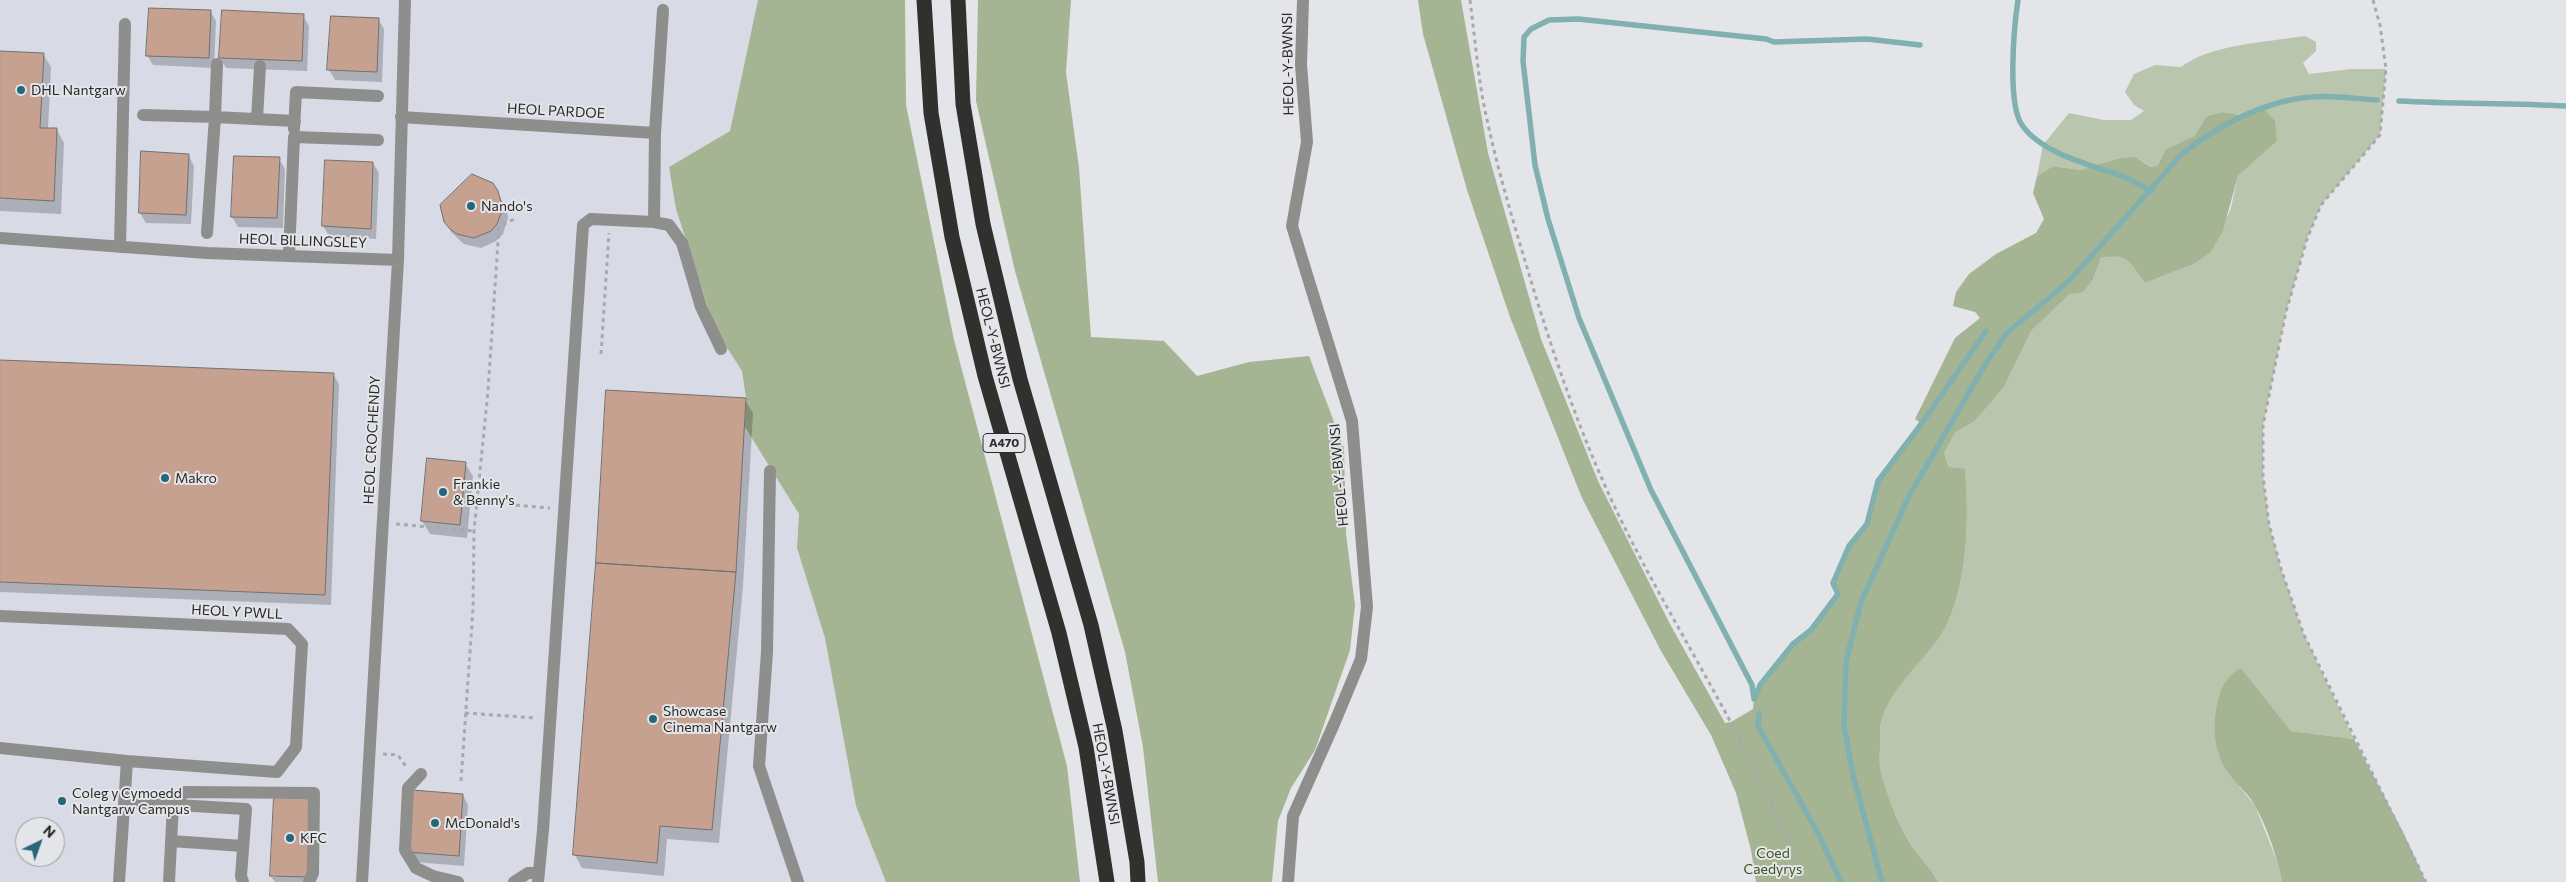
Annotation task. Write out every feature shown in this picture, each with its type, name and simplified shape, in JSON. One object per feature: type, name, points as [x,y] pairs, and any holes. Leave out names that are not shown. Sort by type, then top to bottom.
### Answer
[{"type":"highway","name":"HEOL-Y-BWNSI","points":[[924,0],[931,114],[952,237],[985,376],[1059,633],[1086,748],[1107,882]]},
{"type":"highway","name":"HEOL-Y-BWNSI","points":[[958,0],[963,104],[983,224],[1020,379],[1091,625],[1115,731],[1137,862],[1138,882]]},
{"type":"street","name":"HEOL CROCHENDY","points":[[362,882],[368,752],[398,260],[405,0]]},
{"type":"street","name":"HEOL-Y-BWNSI","points":[[1288,882],[1293,816],[1361,659],[1367,608],[1352,421],[1292,226],[1307,142],[1301,65],[1303,0]]},
{"type":"street","points":[[654,222],[655,133],[663,10]]},
{"type":"street","points":[[120,247],[125,24]]},
{"type":"street","points":[[207,233],[217,64]]},
{"type":"street","points":[[257,120],[260,66]]},
{"type":"street","points":[[288,255],[296,92],[378,96]]},
{"type":"street","points":[[143,115],[295,121]]},
{"type":"street","name":"HEOL PARDOE","points":[[402,117],[655,133]]},
{"type":"street","points":[[294,137],[378,140]]},
{"type":"street","points":[[514,882],[528,873],[539,878],[583,225],[591,218],[654,222],[669,225],[682,244],[701,307],[721,349]]},
{"type":"street","name":"HEOL BILLINGSLEY","points":[[0,238],[207,253],[398,260]]},
{"type":"street","points":[[770,471],[767,652],[759,766],[798,882]]},
{"type":"street","name":"HEOL Y PWLL","points":[[0,616],[288,629],[302,644],[296,747],[277,772],[127,761],[0,748]]},
{"type":"street","points":[[119,882],[127,761]]},
{"type":"street","points":[[418,777],[408,788],[405,850],[416,868],[433,876],[458,882]]},
{"type":"street","points":[[169,882],[173,805],[185,792],[314,793],[313,873],[309,882]]},
{"type":"street","points":[[124,802],[246,809],[241,876],[243,882]]},
{"type":"street","points":[[171,841],[243,846]]},
{"type":"path","points":[[1470,0],[1482,94],[1502,188],[1560,374],[1617,512],[1652,583],[1753,761],[1791,849],[1802,882]]},
{"type":"path","points":[[2373,0],[2380,25],[2386,69],[2380,135],[2321,205],[2307,239],[2286,312],[2264,425],[2264,476],[2269,524],[2281,569],[2304,635],[2426,882]]},
{"type":"path","points":[[461,781],[473,608],[474,531],[488,391],[499,227],[514,219]]},
{"type":"path","points":[[601,354],[610,220]]},
{"type":"path","points":[[476,502],[564,509]]},
{"type":"path","points":[[383,522],[474,531]]},
{"type":"path","points":[[466,713],[550,718]]},
{"type":"path","points":[[368,752],[398,755],[418,777]]},
{"type":"path","points":[[274,876],[275,882]]},
{"type":"shaded area","points":[[0,0],[758,0],[730,131],[669,167],[676,209],[715,329],[742,371],[746,398],[777,479],[799,514],[797,548],[825,638],[856,806],[886,882],[0,882]]},
{"type":"green space","points":[[758,0],[905,0],[906,105],[954,340],[1067,766],[1080,882],[886,882],[856,806],[825,638],[797,548],[799,514],[745,427],[746,398],[742,371],[715,329],[676,209],[669,167],[730,131]]},
{"type":"green space","points":[[978,0],[1071,0],[1066,72],[1079,168],[1091,337],[1164,341],[1197,376],[1249,362],[1309,356],[1344,448],[1346,534],[1355,605],[1350,650],[1315,750],[1291,788],[1278,821],[1272,882],[1158,882],[1143,747],[1125,652],[1015,271],[976,101]]},
{"type":"green space","name":"Coed Caedyrys","points":[[1418,0],[1461,0],[1488,153],[1541,339],[1598,481],[1670,624],[1725,723],[1731,722],[1753,709],[1754,699],[1760,685],[1793,644],[1811,630],[1838,594],[1833,583],[1849,546],[1867,524],[1878,481],[1922,424],[1915,419],[1955,338],[1980,318],[1975,312],[1953,306],[1956,292],[1969,274],[1996,254],[2036,233],[2044,219],[2033,193],[2037,176],[2053,166],[2081,170],[2117,159],[2135,157],[2151,167],[2157,166],[2166,149],[2195,136],[2207,116],[2223,112],[2239,115],[2254,109],[2264,109],[2275,121],[2277,141],[2238,176],[2223,230],[2211,252],[2196,263],[2145,283],[2132,265],[2124,259],[2118,257],[2101,258],[2093,279],[2083,292],[2070,294],[2031,331],[2004,387],[1975,421],[1955,433],[1944,453],[1949,467],[1965,469],[1967,527],[1960,586],[1955,605],[1941,635],[1893,695],[1880,726],[1880,768],[1894,812],[1910,843],[1938,882],[1756,882],[1751,850],[1736,793],[1711,735],[1661,651],[1582,498],[1510,317],[1467,190],[1423,34]]},
{"type":"green space","points":[[2305,36],[2316,42],[2316,51],[2303,63],[2309,74],[2351,69],[2386,69],[2380,135],[2321,205],[2307,239],[2286,312],[2263,425],[2263,476],[2269,524],[2281,569],[2304,635],[2354,739],[2291,731],[2241,668],[2228,772],[2255,806],[2277,861],[2282,882],[1938,882],[1910,843],[1894,812],[1880,768],[1880,726],[1893,696],[1941,635],[1955,605],[1960,587],[1967,527],[1965,470],[1949,467],[1944,453],[1955,433],[1975,421],[2004,387],[2031,331],[2070,294],[2093,279],[2101,258],[2118,257],[2124,259],[2132,265],[2145,283],[2196,263],[2211,252],[2231,208],[2238,176],[2277,141],[2264,109],[2254,109],[2239,115],[2223,112],[2207,116],[2196,136],[2166,149],[2157,166],[2152,167],[2135,157],[2081,170],[2053,166],[2037,176],[2043,145],[2069,113],[2104,120],[2131,120],[2144,111],[2134,105],[2125,92],[2134,74],[2155,65],[2181,67],[2193,59],[2208,53],[2240,45]]},
{"type":"green space","points":[[2241,668],[2291,731],[2354,739],[2403,832],[2426,882],[2282,882],[2272,843],[2260,815],[2250,797],[2229,774],[2220,757],[2215,739],[2215,720],[2219,696],[2229,678]]},
{"type":"building","points":[[149,8],[211,10],[209,58],[146,56]]},
{"type":"building","points":[[222,10],[304,14],[302,61],[219,58]]},
{"type":"building","points":[[331,16],[379,18],[377,72],[327,70]]},
{"type":"building","name":"DHL Nantgarw","points":[[0,51],[44,53],[40,128],[57,128],[54,201],[0,198]]},
{"type":"building","points":[[141,151],[189,154],[186,215],[139,213]]},
{"type":"building","points":[[234,156],[280,157],[277,218],[231,217]]},
{"type":"building","points":[[325,160],[373,162],[371,229],[322,226]]},
{"type":"building","name":"Nando's","points":[[472,174],[493,183],[498,191],[503,208],[497,224],[491,231],[474,238],[457,234],[450,229],[444,222],[440,205]]},
{"type":"building","name":"Makro","points":[[0,360],[334,373],[325,595],[0,582]]},
{"type":"building","points":[[606,390],[746,398],[736,572],[596,563]]},
{"type":"building","name":"Frankie & Benny's","points":[[427,458],[466,462],[460,525],[421,521]]},
{"type":"building","name":"Showcase Cinema Nantgarw","points":[[596,563],[736,572],[712,830],[660,826],[657,863],[573,855]]},
{"type":"building","points":[[412,790],[463,794],[459,856],[407,852]]},
{"type":"building","name":"KFC","points":[[274,797],[311,799],[307,877],[270,876]]},
{"type":"waterway","points":[[2018,0],[2013,83],[2017,115],[2022,125],[2030,135],[2053,150],[2067,157],[2120,175],[2151,191]]},
{"type":"waterway","points":[[1754,699],[1752,685],[1651,490],[1579,318],[1548,219],[1535,165],[1523,61],[1524,37],[1531,29],[1549,20],[1578,19],[1766,39],[1774,42],[1867,39],[1920,45]]},
{"type":"waterway","points":[[1882,882],[1853,775],[1844,726],[1846,662],[1861,602],[1909,496],[1986,363],[2007,333],[2070,280],[2180,156],[2208,135],[2259,109],[2295,99],[2328,96],[2377,100]]},
{"type":"waterway","points":[[2399,101],[2566,106]]},
{"type":"waterway","points":[[1755,697],[1760,685],[1793,644],[1811,630],[1838,594],[1833,583],[1849,546],[1867,524],[1878,481],[1922,423],[1986,331]]},
{"type":"waterway","points":[[1759,714],[1758,726],[1819,835],[1841,882]]},
{"type":"place","name":"DHL Nantgarw","points":[[21,90]]},
{"type":"place","name":"Nando's","points":[[471,206]]},
{"type":"place","name":"Makro","points":[[165,478]]},
{"type":"place","name":"Frankie & Benny's","points":[[443,492]]},
{"type":"place","name":"Showcase Cinema Nantgarw","points":[[653,719]]},
{"type":"place","name":"Coleg y Cymoedd Nantgarw Campus","points":[[62,801]]},
{"type":"place","name":"McDonald's","points":[[435,823]]},
{"type":"place","name":"KFC","points":[[290,838]]}]
